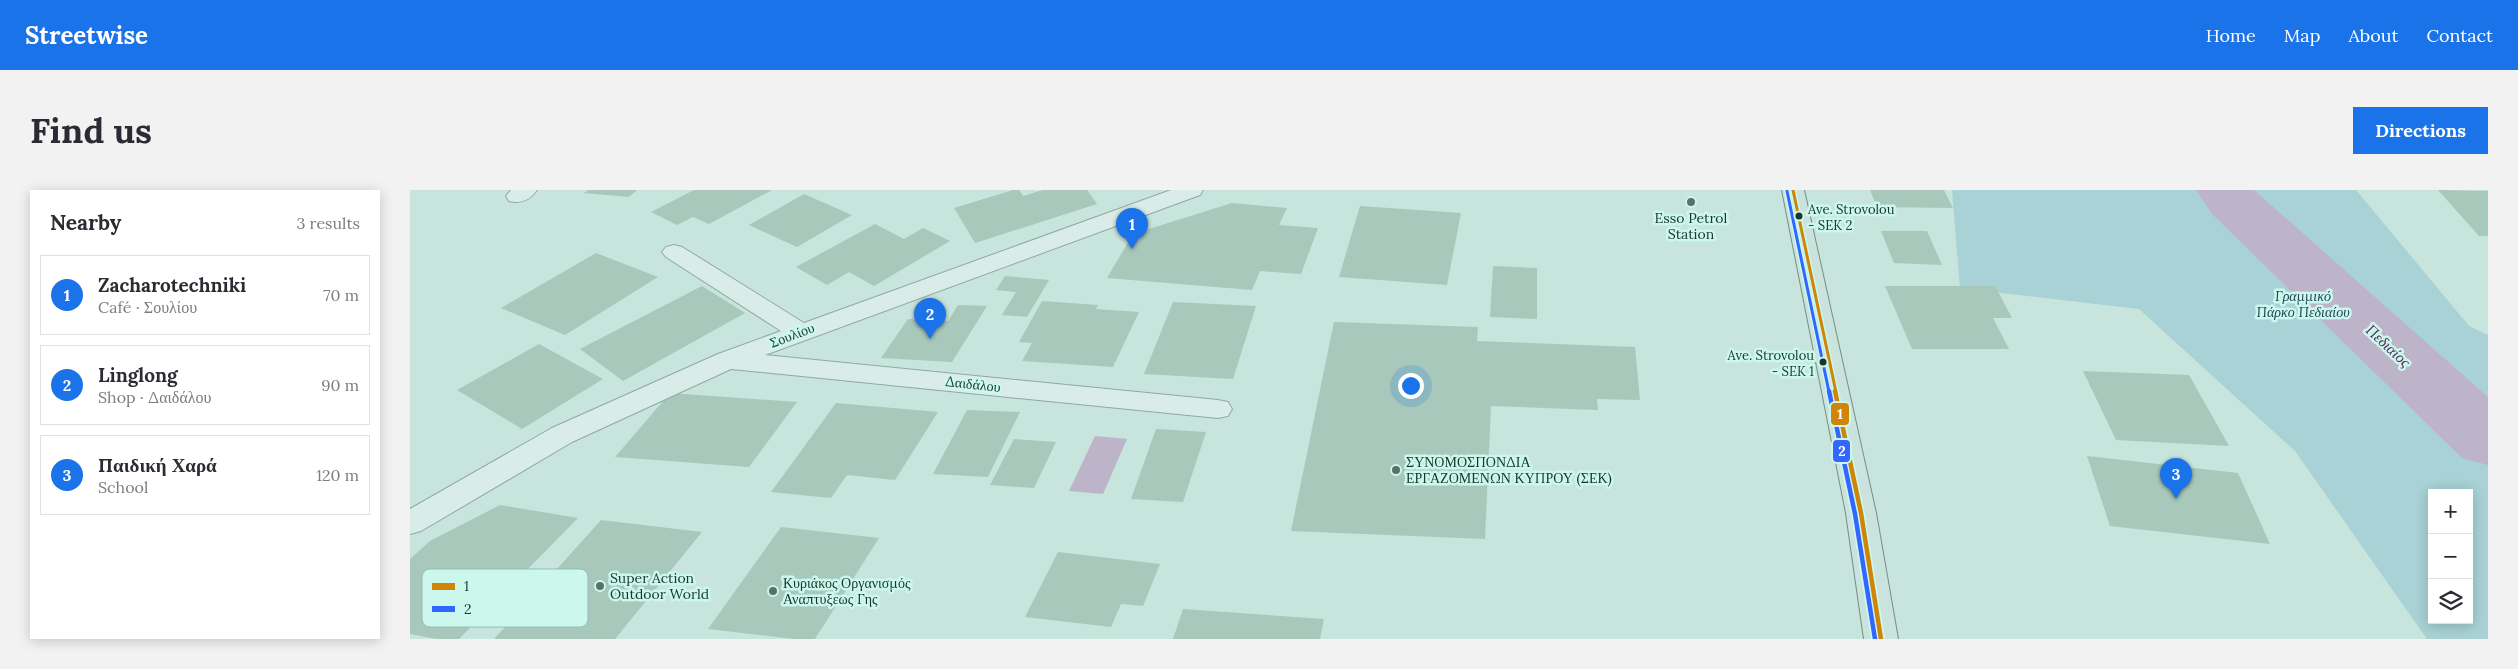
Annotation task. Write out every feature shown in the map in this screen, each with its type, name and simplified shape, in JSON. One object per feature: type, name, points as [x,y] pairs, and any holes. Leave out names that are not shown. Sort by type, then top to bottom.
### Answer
[{"type":"main road","points":[[1793,190],[1861,513],[1881,639]]},
{"type":"street","points":[[1139,190],[1163,201]]},
{"type":"street","name":"Σουλίου","points":[[410,523],[562,435],[727,360],[1192,190]]},
{"type":"street","points":[[674,252],[800,332]]},
{"type":"street","name":"Δαιδάλου","points":[[727,360],[1218,409]]},
{"type":"green space","name":"Γραμμικό Πάρκο Πεδιαίου","points":[[1952,190],[2356,190],[2469,326],[2488,335],[2488,639],[2427,639],[2295,451],[2139,309],[1960,288]]},
{"type":"shaded area","points":[[1095,436],[1127,439],[1103,494],[1069,491]]},
{"type":"building","points":[[588,190],[637,190],[629,197],[584,193]]},
{"type":"building","points":[[694,190],[772,190],[709,224],[693,217],[677,225],[651,212]]},
{"type":"building","points":[[1013,190],[1019,190],[1023,196],[1043,190],[1087,190],[1097,204],[975,243],[954,208]]},
{"type":"building","points":[[1870,190],[1944,190],[1953,208],[1877,207]]},
{"type":"building","points":[[2438,190],[2488,191],[2488,236],[2479,236]]},
{"type":"building","points":[[804,194],[852,215],[797,247],[749,225]]},
{"type":"building","points":[[1232,203],[1287,208],[1279,225],[1318,228],[1301,274],[1260,271],[1252,290],[1107,278],[1133,234]]},
{"type":"building","points":[[1360,206],[1461,213],[1447,285],[1339,277]]},
{"type":"building","points":[[875,224],[904,239],[923,228],[950,241],[874,286],[849,272],[827,285],[796,267]]},
{"type":"building","points":[[1881,231],[1927,231],[1942,265],[1894,263]]},
{"type":"building","points":[[596,253],[658,277],[565,335],[501,308]]},
{"type":"building","points":[[1493,266],[1537,268],[1537,319],[1490,317]]},
{"type":"building","points":[[1005,276],[1049,280],[1027,317],[1002,315],[1016,292],[996,290]]},
{"type":"building","points":[[702,286],[745,313],[623,381],[580,349]]},
{"type":"building","points":[[1885,286],[1995,286],[2012,318],[1993,318],[2009,349],[1912,349]]},
{"type":"building","points":[[1042,301],[1098,305],[1096,309],[1139,312],[1113,367],[1022,361],[1032,343],[1019,342]]},
{"type":"building","points":[[1173,302],[1256,306],[1233,379],[1144,374]]},
{"type":"building","points":[[958,305],[987,306],[952,362],[881,358],[908,319],[948,321]]},
{"type":"building","name":"ΣΥΝΟΜΟΣΠΟΝΔΙΑ ΕΡΓΑΖΟΜΕΝΩΝ ΚΥΠΡΟΥ (ΣΕΚ)","points":[[1334,322],[1478,327],[1477,341],[1635,347],[1640,400],[1597,399],[1598,410],[1491,406],[1485,539],[1291,531]]},
{"type":"building","points":[[539,344],[603,379],[522,429],[457,390]]},
{"type":"building","points":[[2083,371],[2189,375],[2229,446],[2116,440]]},
{"type":"building","points":[[670,393],[797,402],[749,467],[615,457]]},
{"type":"building","points":[[836,403],[938,412],[895,480],[847,475],[831,498],[771,492]]},
{"type":"building","points":[[967,410],[1020,412],[988,477],[933,474]]},
{"type":"building","points":[[1156,429],[1206,432],[1183,502],[1131,499]]},
{"type":"building","points":[[1014,439],[1056,442],[1034,488],[990,485]]},
{"type":"building","points":[[2087,456],[2238,473],[2270,544],[2110,526]]},
{"type":"building","points":[[500,505],[578,518],[528,569],[422,569],[422,627],[471,627],[459,639],[437,639],[410,634],[410,559],[430,541]]},
{"type":"building","name":"Super Action Outdoor World","points":[[601,520],[702,532],[615,639],[494,639],[505,627],[588,627],[588,569],[557,569]]},
{"type":"building","points":[[781,527],[879,538],[815,639],[794,639],[708,629]]},
{"type":"building","points":[[1058,552],[1160,564],[1143,606],[1121,604],[1111,627],[1025,617]]},
{"type":"building","points":[[1183,609],[1324,619],[1320,639],[1173,639]]},
{"type":"waterway","name":"Πεδιαίος","points":[[2225,190],[2233,202],[2488,439]]},
{"type":"transit line","name":"1","points":[[1793,190],[1861,513],[1881,639]]},
{"type":"transit line","name":"2","points":[[1787,191],[1855,514],[1875,639]]},
{"type":"place","name":"Esso Petrol Station","points":[[1691,202]]},
{"type":"place","name":"Ave. Strovolou - SEK 2","points":[[1799,216]]},
{"type":"place","name":"Zacharotechniki","points":[[1132,249]]},
{"type":"place","name":"Linglong","points":[[930,339]]},
{"type":"place","name":"Ave. Strovolou - SEK 1","points":[[1823,362]]},
{"type":"place","name":"ΣΥΝΟΜΟΣΠΟΝΔΙΑ ΕΡΓΑΖΟΜΕΝΩΝ ΚΥΠΡΟΥ (ΣΕΚ)","points":[[1396,470]]},
{"type":"place","name":"Παιδική Χαρά","points":[[2176,499]]},
{"type":"place","name":"Super Action Outdoor World","points":[[600,586]]},
{"type":"place","name":"Κυριάκος Οργανισμός Αναπτυξεως Γης","points":[[773,591]]}]
